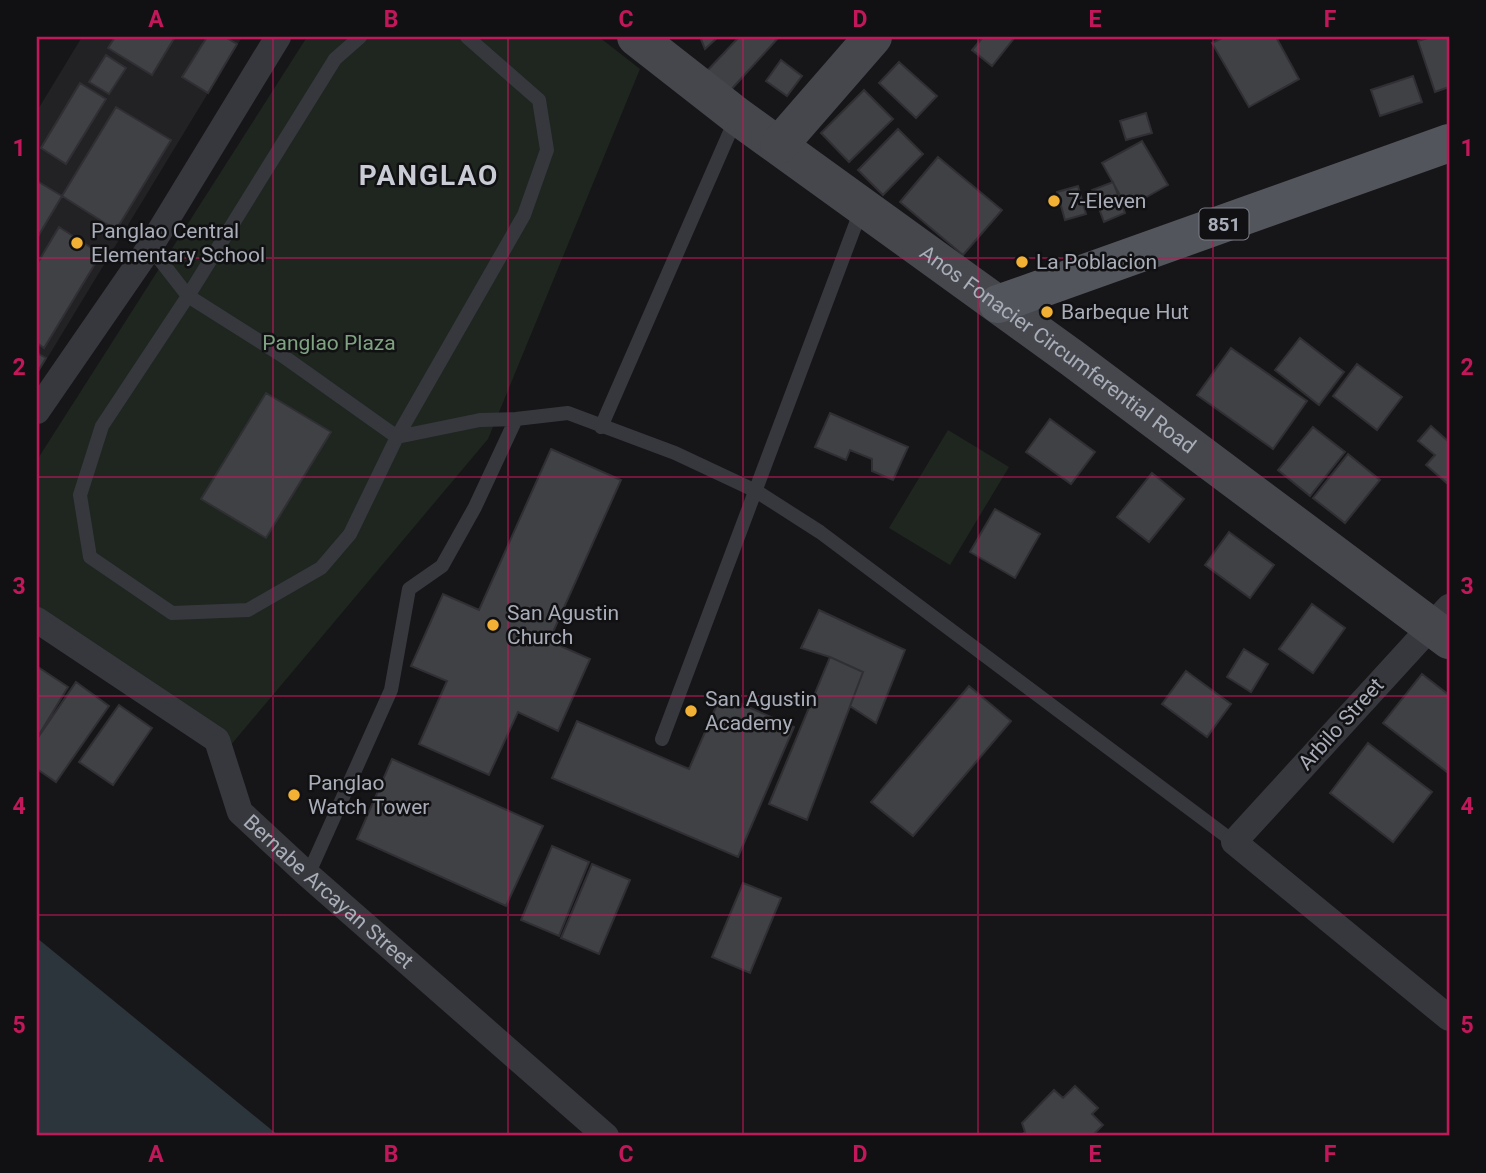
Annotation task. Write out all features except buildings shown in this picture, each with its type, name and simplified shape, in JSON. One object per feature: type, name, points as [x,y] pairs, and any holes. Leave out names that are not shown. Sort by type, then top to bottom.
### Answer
[{"type":"main road","name":"Anos Fonacier Circumferential Road","points":[[636,37],[737,116],[1443,624]]},
{"type":"main road","points":[[779,145],[873,37]]},
{"type":"main road","name":"851","points":[[998,304],[1449,143]]},
{"type":"street","points":[[37,411],[150,247],[278,37]]},
{"type":"street","name":"Bernabe Arcayan Street","points":[[37,620],[217,740],[240,812],[606,1136]]},
{"type":"street","name":"Arbilo Street","points":[[1234,842],[1443,624]]},
{"type":"street","points":[[1234,842],[1449,1018]]},
{"type":"lane","points":[[360,37],[335,59],[188,296],[102,426],[80,495],[90,557],[172,613],[248,610],[321,568],[350,534],[397,436],[524,215],[547,150],[539,100],[467,37]]},
{"type":"lane","points":[[601,427],[737,116]]},
{"type":"lane","points":[[662,739],[863,206]]},
{"type":"lane","points":[[150,247],[188,296],[283,356],[397,436],[480,420],[568,413],[675,453],[756,491],[820,532],[1234,842]]},
{"type":"lane","points":[[308,875],[391,690],[409,589],[442,566],[475,507],[516,419]]},
{"type":"shaded area","name":"Panglao Central Elementary School","points":[[82,37],[242,37],[37,375],[37,111]]},
{"type":"shaded area","points":[[37,938],[279,1136],[37,1136]]},
{"type":"green space","name":"Panglao Plaza","points":[[307,37],[599,37],[640,69],[488,439],[230,746],[37,609],[37,460]]},
{"type":"green space","points":[[948,430],[1009,467],[950,565],[889,528]]},
{"type":"place","name":"7-Eleven","points":[[1054,201]]},
{"type":"place","name":"Panglao Central Elementary School","points":[[77,243]]},
{"type":"place","name":"La Poblacion","points":[[1022,262]]},
{"type":"place","name":"Barbeque Hut","points":[[1047,312]]},
{"type":"place","name":"San Agustin Church","points":[[493,625]]},
{"type":"place","name":"San Agustin Academy","points":[[691,711]]},
{"type":"place","name":"Panglao Watch Tower","points":[[294,795]]},
{"type":"district","name":"PANGLAO","points":[[429,175]]}]
